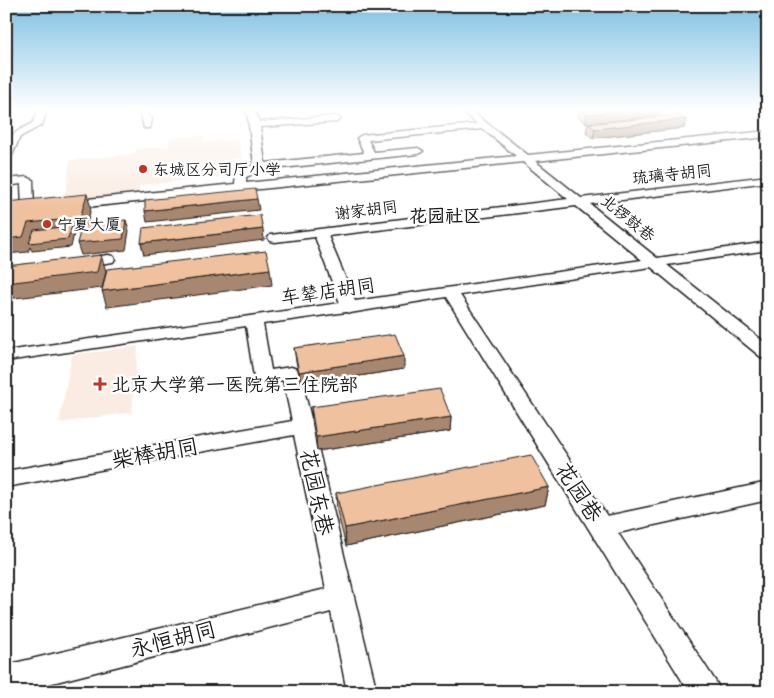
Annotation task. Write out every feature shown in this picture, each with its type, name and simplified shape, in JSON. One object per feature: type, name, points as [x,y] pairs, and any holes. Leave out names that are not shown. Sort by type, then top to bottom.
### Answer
[{"type":"lane","points":[[6,158],[13,143]]},
{"type":"lane","points":[[257,143],[260,167]]},
{"type":"lane","points":[[364,143],[371,156]]},
{"type":"lane","name":"北锣鼓巷","points":[[506,143],[768,354]]},
{"type":"lane","points":[[57,206],[685,143]]},
{"type":"lane","points":[[241,188],[240,175],[260,167],[418,151]]},
{"type":"lane","name":"琉璃寺胡同","points":[[580,201],[768,179]]},
{"type":"lane","points":[[6,183],[27,180],[33,208],[14,210]]},
{"type":"lane","name":"谢家胡同","points":[[275,238],[580,201]]},
{"type":"lane","points":[[320,233],[350,308]]},
{"type":"lane","name":"车辇店胡同","points":[[6,356],[254,322],[768,246]]},
{"type":"lane","points":[[62,265],[108,259]]},
{"type":"lane","name":"花园巷","points":[[451,293],[706,692]]},
{"type":"lane","name":"花园东巷","points":[[254,322],[263,377],[291,373],[362,692]]},
{"type":"lane","name":"柴棒胡同","points":[[6,479],[303,426]]},
{"type":"lane","points":[[602,527],[768,491]]},
{"type":"lane","name":"永恒胡同","points":[[6,680],[340,598]]},
{"type":"shaded area","name":"东城区分司厅小学","points":[[169,143],[238,143],[242,158],[217,161],[220,177],[140,185],[139,193],[63,201],[70,160],[135,154],[136,149],[169,146]]},
{"type":"shaded area","name":"北京大学第一医院第三住院部","points":[[138,346],[132,412],[59,423],[72,355]]},
{"type":"building","points":[[255,189],[257,199],[145,211],[145,200]]},
{"type":"building","points":[[87,194],[80,218],[28,223],[23,237],[6,239],[6,202]]},
{"type":"building","points":[[260,215],[263,229],[141,243],[143,228]]},
{"type":"building","points":[[126,220],[123,239],[77,243],[82,225]]},
{"type":"building","points":[[72,226],[68,239],[29,243],[34,230]]},
{"type":"building","points":[[266,251],[270,269],[102,291],[107,269]]},
{"type":"building","points":[[101,255],[97,272],[6,283],[6,266]]},
{"type":"building","points":[[395,334],[404,356],[299,372],[294,348]]},
{"type":"building","points":[[440,389],[451,417],[316,437],[311,407]]},
{"type":"building","points":[[531,455],[549,487],[345,528],[336,493]]},
{"type":"place","name":"东城区分司厅小学","points":[[143,169]]},
{"type":"place","name":"宁夏大厦","points":[[47,224]]},
{"type":"place","name":"北京大学第一医院第三住院部","points":[[100,384]]},
{"type":"district","name":"花园社区","points":[[445,216]]}]
